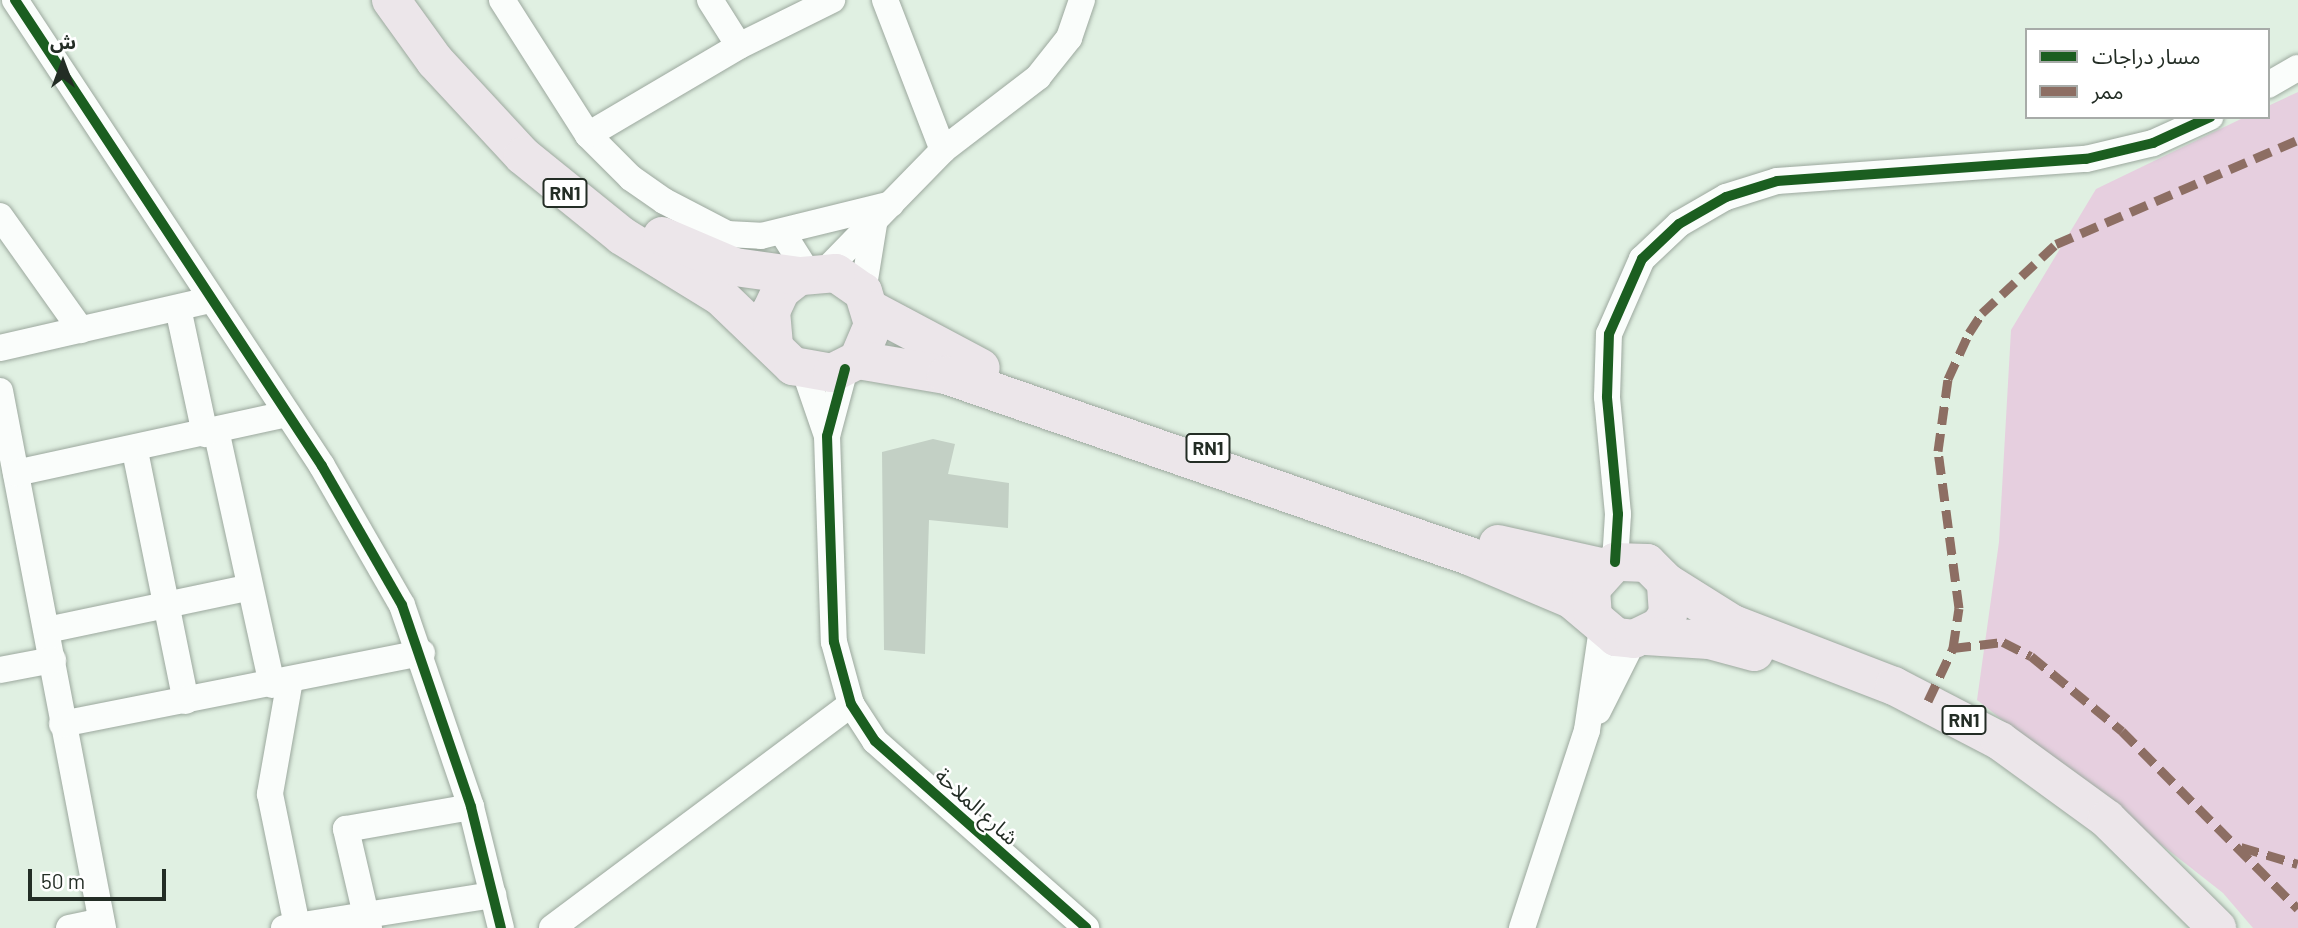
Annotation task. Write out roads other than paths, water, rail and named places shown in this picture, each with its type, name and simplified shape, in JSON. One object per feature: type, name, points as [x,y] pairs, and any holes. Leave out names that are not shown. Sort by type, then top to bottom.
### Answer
[{"type":"highway","name":"RN1","points":[[391,0],[461,92],[523,156],[622,236],[721,297],[805,372],[851,364],[946,375],[1469,556],[1546,586],[1619,629],[1727,643],[1920,716],[1988,754],[2070,814],[2189,928]]},
{"type":"highway","name":"RN1","points":[[413,0],[502,109],[596,194],[658,235],[713,260],[846,278],[868,301],[967,362],[1095,411],[1493,543],[1634,569],[1733,624],[1894,686],[2000,741],[2107,819],[2217,928]]},
{"type":"highway","points":[[775,345],[771,311],[781,290],[811,273]]},
{"type":"highway","points":[[851,364],[871,337],[868,301]]},
{"type":"highway","points":[[1634,569],[1668,614],[1619,629],[1591,589],[1634,569]]},
{"type":"street","points":[[15,0],[359,526],[422,653],[471,807],[501,928]]},
{"type":"street","points":[[502,0],[588,135],[631,178],[717,228],[761,236],[883,214]]},
{"type":"street","points":[[710,0],[739,46]]},
{"type":"street","points":[[588,135],[739,46],[832,0]]},
{"type":"street","points":[[885,0],[943,150]]},
{"type":"street","points":[[782,232],[811,273],[883,214],[943,150],[1057,57],[1082,0]]},
{"type":"street","points":[[2270,84],[2298,68]]},
{"type":"street","points":[[1634,569],[1618,514],[1606,385],[1609,334],[1642,259],[1696,213],[1753,187],[1807,176],[2086,159],[2153,144],[2206,119]]},
{"type":"street","points":[[868,301],[883,214]]},
{"type":"street","points":[[0,216],[80,330]]},
{"type":"street","points":[[0,348],[209,300]]},
{"type":"street","points":[[178,308],[247,588],[281,682],[270,794],[290,927],[368,922],[493,895]]},
{"type":"street","points":[[827,436],[851,364]]},
{"type":"street","points":[[805,372],[827,436]]},
{"type":"street","points":[[0,391],[9,462],[47,630],[62,724],[102,925],[69,928]]},
{"type":"street","points":[[9,462],[135,451],[287,414]]},
{"type":"street","name":"شارع الملاحة","points":[[827,436],[834,642],[851,704],[875,741],[1086,928]]},
{"type":"street","points":[[135,451],[169,606],[186,701]]},
{"type":"street","points":[[47,630],[247,588]]},
{"type":"street","points":[[1522,928],[1619,629]]},
{"type":"street","points":[[62,724],[422,653]]},
{"type":"street","points":[[0,670],[52,660]]},
{"type":"street","points":[[552,928],[851,704]]},
{"type":"street","points":[[368,922],[346,829],[471,807]]}]
